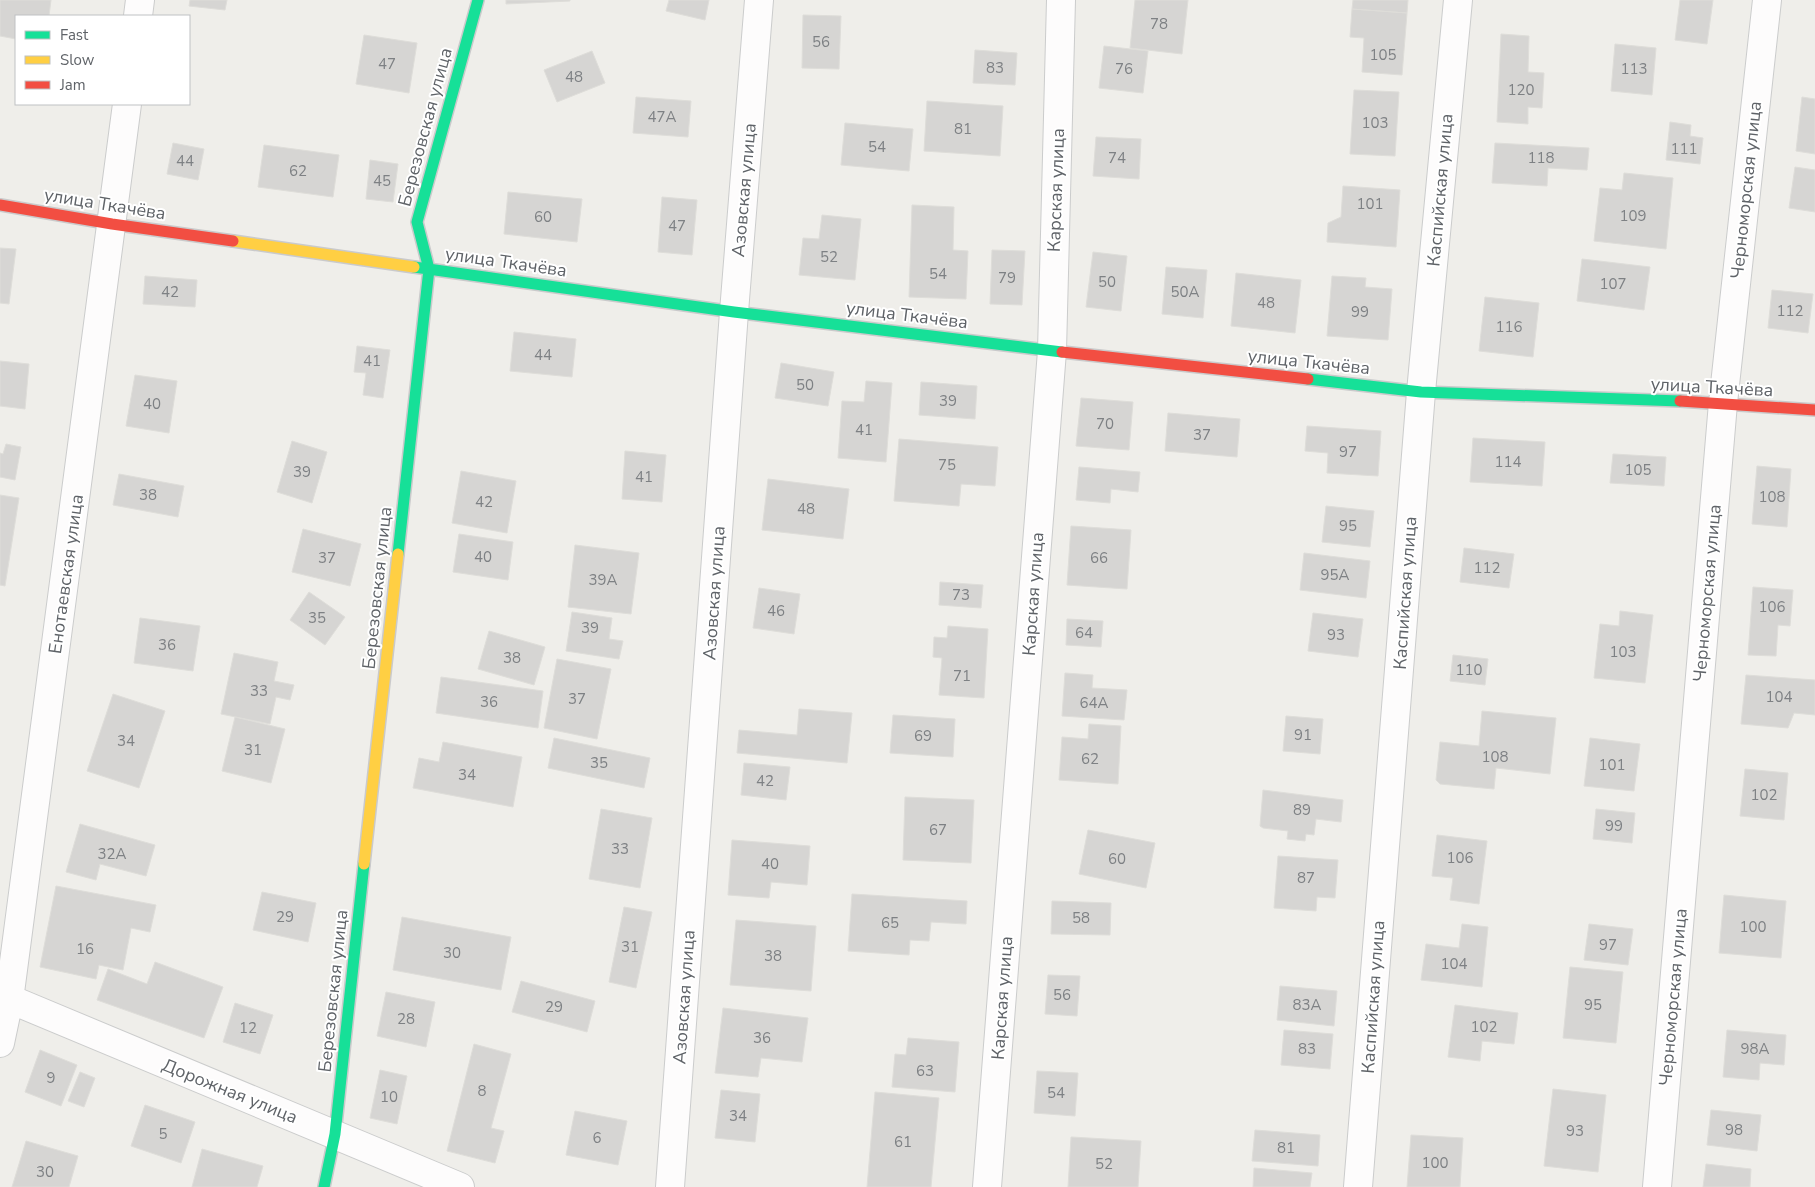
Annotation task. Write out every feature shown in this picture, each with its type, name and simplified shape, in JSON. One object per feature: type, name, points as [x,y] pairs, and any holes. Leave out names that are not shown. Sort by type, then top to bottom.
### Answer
[{"type":"street","points":[[138,15],[140,0]]},
{"type":"street","name":"Березовская улица","points":[[324,1187],[335,1134],[429,268],[417,222],[478,0]]},
{"type":"street","name":"Азовская улица","points":[[670,1187],[734,312],[759,0]]},
{"type":"street","name":"Карская улица","points":[[987,1187],[1052,350],[1061,0]]},
{"type":"street","name":"Каспийская улица","points":[[1358,1187],[1421,392],[1458,0]]},
{"type":"street","name":"Черноморская улица","points":[[1656,1187],[1722,403],[1767,0]]},
{"type":"street","name":"Енотаевская улица","points":[[0,1043],[127,105]]},
{"type":"street","name":"улица Ткачёва","points":[[0,205],[112,224],[734,312],[1421,392],[1722,403],[1815,410]]},
{"type":"street","name":"Дорожная улица","points":[[5,998],[460,1187]]},
{"type":"building","points":[[0,0],[51,0],[49,15],[15,15],[15,39],[0,36]]},
{"type":"building","points":[[190,0],[227,0],[225,10],[189,6]]},
{"type":"building","points":[[506,0],[570,0],[570,1],[506,4]]},
{"type":"building","points":[[669,0],[709,0],[705,20],[666,11]]},
{"type":"building","points":[[1135,0],[1188,0],[1182,54],[1130,48]]},
{"type":"building","points":[[1353,0],[1408,0],[1407,13],[1352,9]]},
{"type":"building","points":[[1680,0],[1713,0],[1707,44],[1675,40]]},
{"type":"building","points":[[1352,9],[1407,13],[1402,75],[1362,72],[1364,38],[1350,37]]},
{"type":"building","points":[[803,15],[841,16],[839,69],[802,68]]},
{"type":"building","points":[[1501,34],[1529,36],[1528,72],[1544,73],[1542,108],[1528,107],[1528,124],[1497,122]]},
{"type":"building","points":[[364,35],[417,43],[409,93],[356,84]]},
{"type":"building","points":[[1615,44],[1656,48],[1652,95],[1611,91]]},
{"type":"building","points":[[1104,46],[1148,51],[1143,93],[1099,88]]},
{"type":"building","points":[[975,50],[1017,53],[1015,85],[973,83]]},
{"type":"building","points":[[592,51],[605,83],[557,102],[544,70]]},
{"type":"building","points":[[1354,90],[1399,92],[1395,156],[1350,154]]},
{"type":"building","points":[[636,97],[691,101],[688,137],[633,133]]},
{"type":"building","points":[[1802,97],[1815,99],[1815,154],[1796,151]]},
{"type":"building","points":[[927,101],[1003,106],[1000,156],[924,151]]},
{"type":"building","points":[[1670,122],[1691,125],[1690,136],[1703,138],[1700,164],[1666,160]]},
{"type":"building","points":[[845,123],[913,129],[909,171],[841,165]]},
{"type":"building","points":[[1096,137],[1141,139],[1139,179],[1093,176]]},
{"type":"building","points":[[173,143],[204,149],[198,180],[167,174]]},
{"type":"building","points":[[1495,143],[1589,148],[1587,170],[1548,168],[1547,186],[1492,183]]},
{"type":"building","points":[[264,145],[339,155],[333,197],[258,187]]},
{"type":"building","points":[[370,160],[398,164],[393,202],[366,199]]},
{"type":"building","points":[[1795,167],[1815,170],[1815,212],[1789,208]]},
{"type":"building","points":[[1624,173],[1673,178],[1666,249],[1594,241],[1600,188],[1622,190]]},
{"type":"building","points":[[1343,186],[1400,190],[1396,247],[1327,242],[1328,223],[1341,217]]},
{"type":"building","points":[[508,192],[582,199],[577,242],[504,234]]},
{"type":"building","points":[[662,197],[697,200],[692,255],[658,252]]},
{"type":"building","points":[[912,205],[954,207],[953,250],[968,251],[966,299],[909,297]]},
{"type":"building","points":[[822,215],[861,219],[855,280],[799,275],[803,238],[819,239]]},
{"type":"building","points":[[0,248],[16,249],[9,304],[0,303]]},
{"type":"building","points":[[992,250],[1025,251],[1022,305],[990,304]]},
{"type":"building","points":[[1093,252],[1127,256],[1121,311],[1086,307]]},
{"type":"building","points":[[1582,259],[1650,267],[1644,310],[1577,301]]},
{"type":"building","points":[[1166,267],[1207,270],[1203,318],[1162,314]]},
{"type":"building","points":[[1236,273],[1301,280],[1295,333],[1231,326]]},
{"type":"building","points":[[145,276],[197,280],[195,307],[143,304]]},
{"type":"building","points":[[1332,276],[1366,278],[1365,287],[1392,289],[1388,340],[1327,336]]},
{"type":"building","points":[[1772,290],[1813,294],[1808,333],[1768,328]]},
{"type":"building","points":[[1485,297],[1539,303],[1533,357],[1479,351]]},
{"type":"building","points":[[514,332],[576,339],[572,377],[510,371]]},
{"type":"building","points":[[357,346],[390,350],[383,398],[363,395],[366,373],[354,372]]},
{"type":"building","points":[[0,361],[29,364],[25,409],[0,406]]},
{"type":"building","points":[[781,363],[834,372],[828,406],[775,398]]},
{"type":"building","points":[[135,375],[177,381],[169,433],[126,426]]},
{"type":"building","points":[[866,381],[892,383],[886,462],[838,458],[842,401],[864,402]]},
{"type":"building","points":[[921,382],[977,386],[975,419],[919,415]]},
{"type":"building","points":[[1081,398],[1133,402],[1129,450],[1076,446]]},
{"type":"building","points":[[1168,413],[1240,419],[1237,457],[1165,451]]},
{"type":"building","points":[[1307,426],[1381,431],[1378,476],[1327,473],[1328,453],[1305,451]]},
{"type":"building","points":[[1473,438],[1545,442],[1542,486],[1470,482]]},
{"type":"building","points":[[899,439],[998,447],[995,486],[961,484],[959,506],[894,501]]},
{"type":"building","points":[[292,441],[327,452],[312,503],[277,492]]},
{"type":"building","points":[[6,444],[21,447],[15,480],[0,477],[0,453],[3,454]]},
{"type":"building","points":[[625,451],[666,455],[662,502],[622,499]]},
{"type":"building","points":[[1613,454],[1666,457],[1664,486],[1610,483]]},
{"type":"building","points":[[1757,466],[1791,469],[1787,527],[1752,524]]},
{"type":"building","points":[[1079,467],[1140,472],[1138,492],[1111,489],[1110,503],[1076,500]]},
{"type":"building","points":[[461,471],[516,481],[507,533],[452,523]]},
{"type":"building","points":[[119,474],[184,486],[178,517],[113,505]]},
{"type":"building","points":[[768,479],[849,489],[843,539],[762,530]]},
{"type":"building","points":[[0,495],[19,498],[5,586],[0,585]]},
{"type":"building","points":[[1326,506],[1374,511],[1370,547],[1322,542]]},
{"type":"building","points":[[1071,526],[1131,530],[1127,589],[1067,585]]},
{"type":"building","points":[[303,529],[361,544],[350,586],[292,572]]},
{"type":"building","points":[[459,534],[513,542],[508,580],[453,572]]},
{"type":"building","points":[[575,545],[639,553],[631,614],[568,607]]},
{"type":"building","points":[[1464,548],[1514,554],[1509,588],[1460,582]]},
{"type":"building","points":[[1304,553],[1370,561],[1366,598],[1300,590]]},
{"type":"building","points":[[940,582],[983,585],[981,608],[939,605]]},
{"type":"building","points":[[1753,587],[1793,590],[1790,626],[1778,625],[1776,656],[1748,655]]},
{"type":"building","points":[[759,588],[800,594],[794,634],[753,628]]},
{"type":"building","points":[[309,592],[345,617],[325,645],[290,620]]},
{"type":"building","points":[[1620,611],[1653,615],[1645,683],[1594,678],[1600,624],[1619,626]]},
{"type":"building","points":[[572,612],[612,618],[609,639],[623,641],[619,659],[566,651]]},
{"type":"building","points":[[1313,613],[1363,619],[1358,657],[1308,651]]},
{"type":"building","points":[[140,618],[200,626],[193,671],[134,663]]},
{"type":"building","points":[[1067,619],[1103,621],[1101,647],[1066,645]]},
{"type":"building","points":[[948,626],[988,629],[984,698],[939,695],[942,658],[933,657],[934,637],[947,638]]},
{"type":"building","points":[[489,631],[545,647],[534,685],[478,669]]},
{"type":"building","points":[[234,653],[278,662],[274,681],[294,685],[290,700],[276,697],[270,724],[221,714]]},
{"type":"building","points":[[1453,655],[1488,659],[1485,685],[1450,681]]},
{"type":"building","points":[[557,659],[611,669],[597,739],[544,728]]},
{"type":"building","points":[[1065,673],[1093,675],[1092,688],[1127,690],[1124,720],[1062,716]]},
{"type":"building","points":[[1746,675],[1815,680],[1815,715],[1794,713],[1788,728],[1741,724]]},
{"type":"building","points":[[441,677],[543,691],[538,728],[436,713]]},
{"type":"building","points":[[113,694],[165,711],[139,788],[87,771]]},
{"type":"building","points":[[799,709],[852,713],[847,763],[737,753],[739,730],[797,735]]},
{"type":"building","points":[[1482,711],[1556,718],[1550,774],[1496,768],[1494,789],[1440,784],[1436,780],[1440,742],[1479,746]]},
{"type":"building","points":[[893,715],[955,719],[953,757],[890,753]]},
{"type":"building","points":[[1286,716],[1323,719],[1320,754],[1283,751]]},
{"type":"building","points":[[235,717],[285,729],[271,783],[222,771]]},
{"type":"building","points":[[1089,724],[1121,726],[1118,784],[1059,780],[1062,737],[1088,739]]},
{"type":"building","points":[[554,738],[650,758],[644,788],[548,768]]},
{"type":"building","points":[[1590,738],[1640,744],[1634,791],[1584,786]]},
{"type":"building","points":[[443,742],[522,757],[513,807],[413,788],[419,758],[439,762]]},
{"type":"building","points":[[744,763],[790,767],[786,800],[741,795]]},
{"type":"building","points":[[1745,769],[1788,773],[1784,820],[1740,816]]},
{"type":"building","points":[[1263,790],[1343,800],[1341,822],[1316,819],[1314,835],[1306,834],[1305,841],[1287,839],[1288,831],[1260,826]]},
{"type":"building","points":[[905,797],[974,800],[971,863],[903,860]]},
{"type":"building","points":[[601,809],[652,818],[640,888],[589,879]]},
{"type":"building","points":[[1596,809],[1635,813],[1632,843],[1593,839]]},
{"type":"building","points":[[80,824],[155,845],[146,876],[100,864],[96,880],[66,872]]},
{"type":"building","points":[[1088,830],[1155,843],[1146,888],[1079,874]]},
{"type":"building","points":[[1437,835],[1487,841],[1479,904],[1450,900],[1453,878],[1432,876]]},
{"type":"building","points":[[732,840],[810,846],[807,885],[771,882],[769,898],[728,895]]},
{"type":"building","points":[[1278,856],[1338,860],[1335,898],[1317,897],[1316,911],[1274,908]]},
{"type":"building","points":[[56,886],[156,905],[150,932],[131,928],[123,970],[99,965],[96,979],[40,967]]},
{"type":"building","points":[[262,892],[316,903],[308,942],[253,930]]},
{"type":"building","points":[[852,894],[967,901],[966,924],[931,922],[929,941],[910,940],[909,955],[848,951]]},
{"type":"building","points":[[1724,895],[1786,901],[1781,958],[1719,953]]},
{"type":"building","points":[[1052,901],[1111,903],[1110,935],[1051,934]]},
{"type":"building","points":[[624,907],[652,912],[636,988],[609,982]]},
{"type":"building","points":[[402,917],[511,937],[501,990],[393,970]]},
{"type":"building","points":[[736,920],[816,926],[811,991],[730,985]]},
{"type":"building","points":[[1462,924],[1488,927],[1482,987],[1421,980],[1426,944],[1459,948]]},
{"type":"building","points":[[1589,924],[1633,929],[1628,965],[1584,960]]},
{"type":"building","points":[[155,962],[223,987],[204,1038],[97,1000],[108,969],[147,984]]},
{"type":"building","points":[[1570,967],[1623,972],[1616,1043],[1563,1038]]},
{"type":"building","points":[[1048,975],[1080,976],[1077,1016],[1045,1014]]},
{"type":"building","points":[[521,981],[595,1001],[587,1032],[512,1012]]},
{"type":"building","points":[[1280,986],[1337,991],[1334,1026],[1277,1020]]},
{"type":"building","points":[[386,992],[435,1002],[426,1047],[377,1036]]},
{"type":"building","points":[[235,1003],[273,1015],[260,1054],[223,1042]]},
{"type":"building","points":[[1455,1005],[1518,1013],[1514,1044],[1482,1041],[1480,1061],[1448,1057]]},
{"type":"building","points":[[723,1008],[808,1018],[802,1062],[761,1058],[758,1077],[715,1073]]},
{"type":"building","points":[[1284,1030],[1333,1034],[1330,1069],[1281,1065]]},
{"type":"building","points":[[1727,1030],[1786,1035],[1784,1065],[1760,1063],[1759,1080],[1723,1077]]},
{"type":"building","points":[[908,1038],[959,1042],[955,1092],[892,1087],[895,1054],[906,1055]]},
{"type":"building","points":[[474,1044],[511,1054],[491,1128],[504,1131],[495,1163],[447,1151]]},
{"type":"building","points":[[40,1050],[77,1065],[61,1106],[25,1092]]},
{"type":"building","points":[[380,1070],[407,1076],[397,1124],[370,1118]]},
{"type":"building","points":[[1037,1071],[1078,1073],[1075,1116],[1034,1113]]},
{"type":"building","points":[[80,1072],[95,1078],[84,1107],[68,1101]]},
{"type":"building","points":[[1553,1089],[1606,1095],[1598,1172],[1544,1166]]},
{"type":"building","points":[[721,1090],[760,1094],[755,1142],[715,1138]]},
{"type":"building","points":[[875,1092],[939,1098],[931,1187],[867,1187]]},
{"type":"building","points":[[145,1105],[195,1122],[181,1163],[131,1146]]},
{"type":"building","points":[[1711,1110],[1761,1115],[1757,1151],[1707,1145]]},
{"type":"building","points":[[575,1111],[627,1121],[618,1165],[566,1155]]},
{"type":"building","points":[[1255,1130],[1320,1135],[1318,1166],[1252,1161]]},
{"type":"building","points":[[1411,1135],[1463,1138],[1460,1187],[1407,1187]]},
{"type":"building","points":[[1071,1137],[1141,1141],[1138,1187],[1068,1187]]},
{"type":"building","points":[[26,1141],[78,1156],[69,1187],[12,1187]]},
{"type":"building","points":[[202,1149],[263,1166],[257,1187],[192,1187]]},
{"type":"building","points":[[1706,1164],[1751,1169],[1750,1187],[1703,1187]]},
{"type":"building","points":[[1254,1168],[1312,1173],[1310,1187],[1253,1187]]},
{"type":"traffic: fast","points":[[398,554],[429,269],[417,222],[478,0]]},
{"type":"traffic: fast","points":[[414,267],[734,312],[1062,352]]},
{"type":"traffic: fast","points":[[1308,379],[1421,392],[1680,401]]},
{"type":"traffic: fast","points":[[324,1187],[335,1134],[364,864]]},
{"type":"traffic: slow","points":[[233,241],[414,267]]},
{"type":"traffic: slow","points":[[364,864],[398,554]]},
{"type":"traffic: jam","points":[[0,205],[112,224],[233,241]]},
{"type":"traffic: jam","points":[[1062,352],[1308,379]]},
{"type":"traffic: jam","points":[[1680,401],[1815,410]]}]
